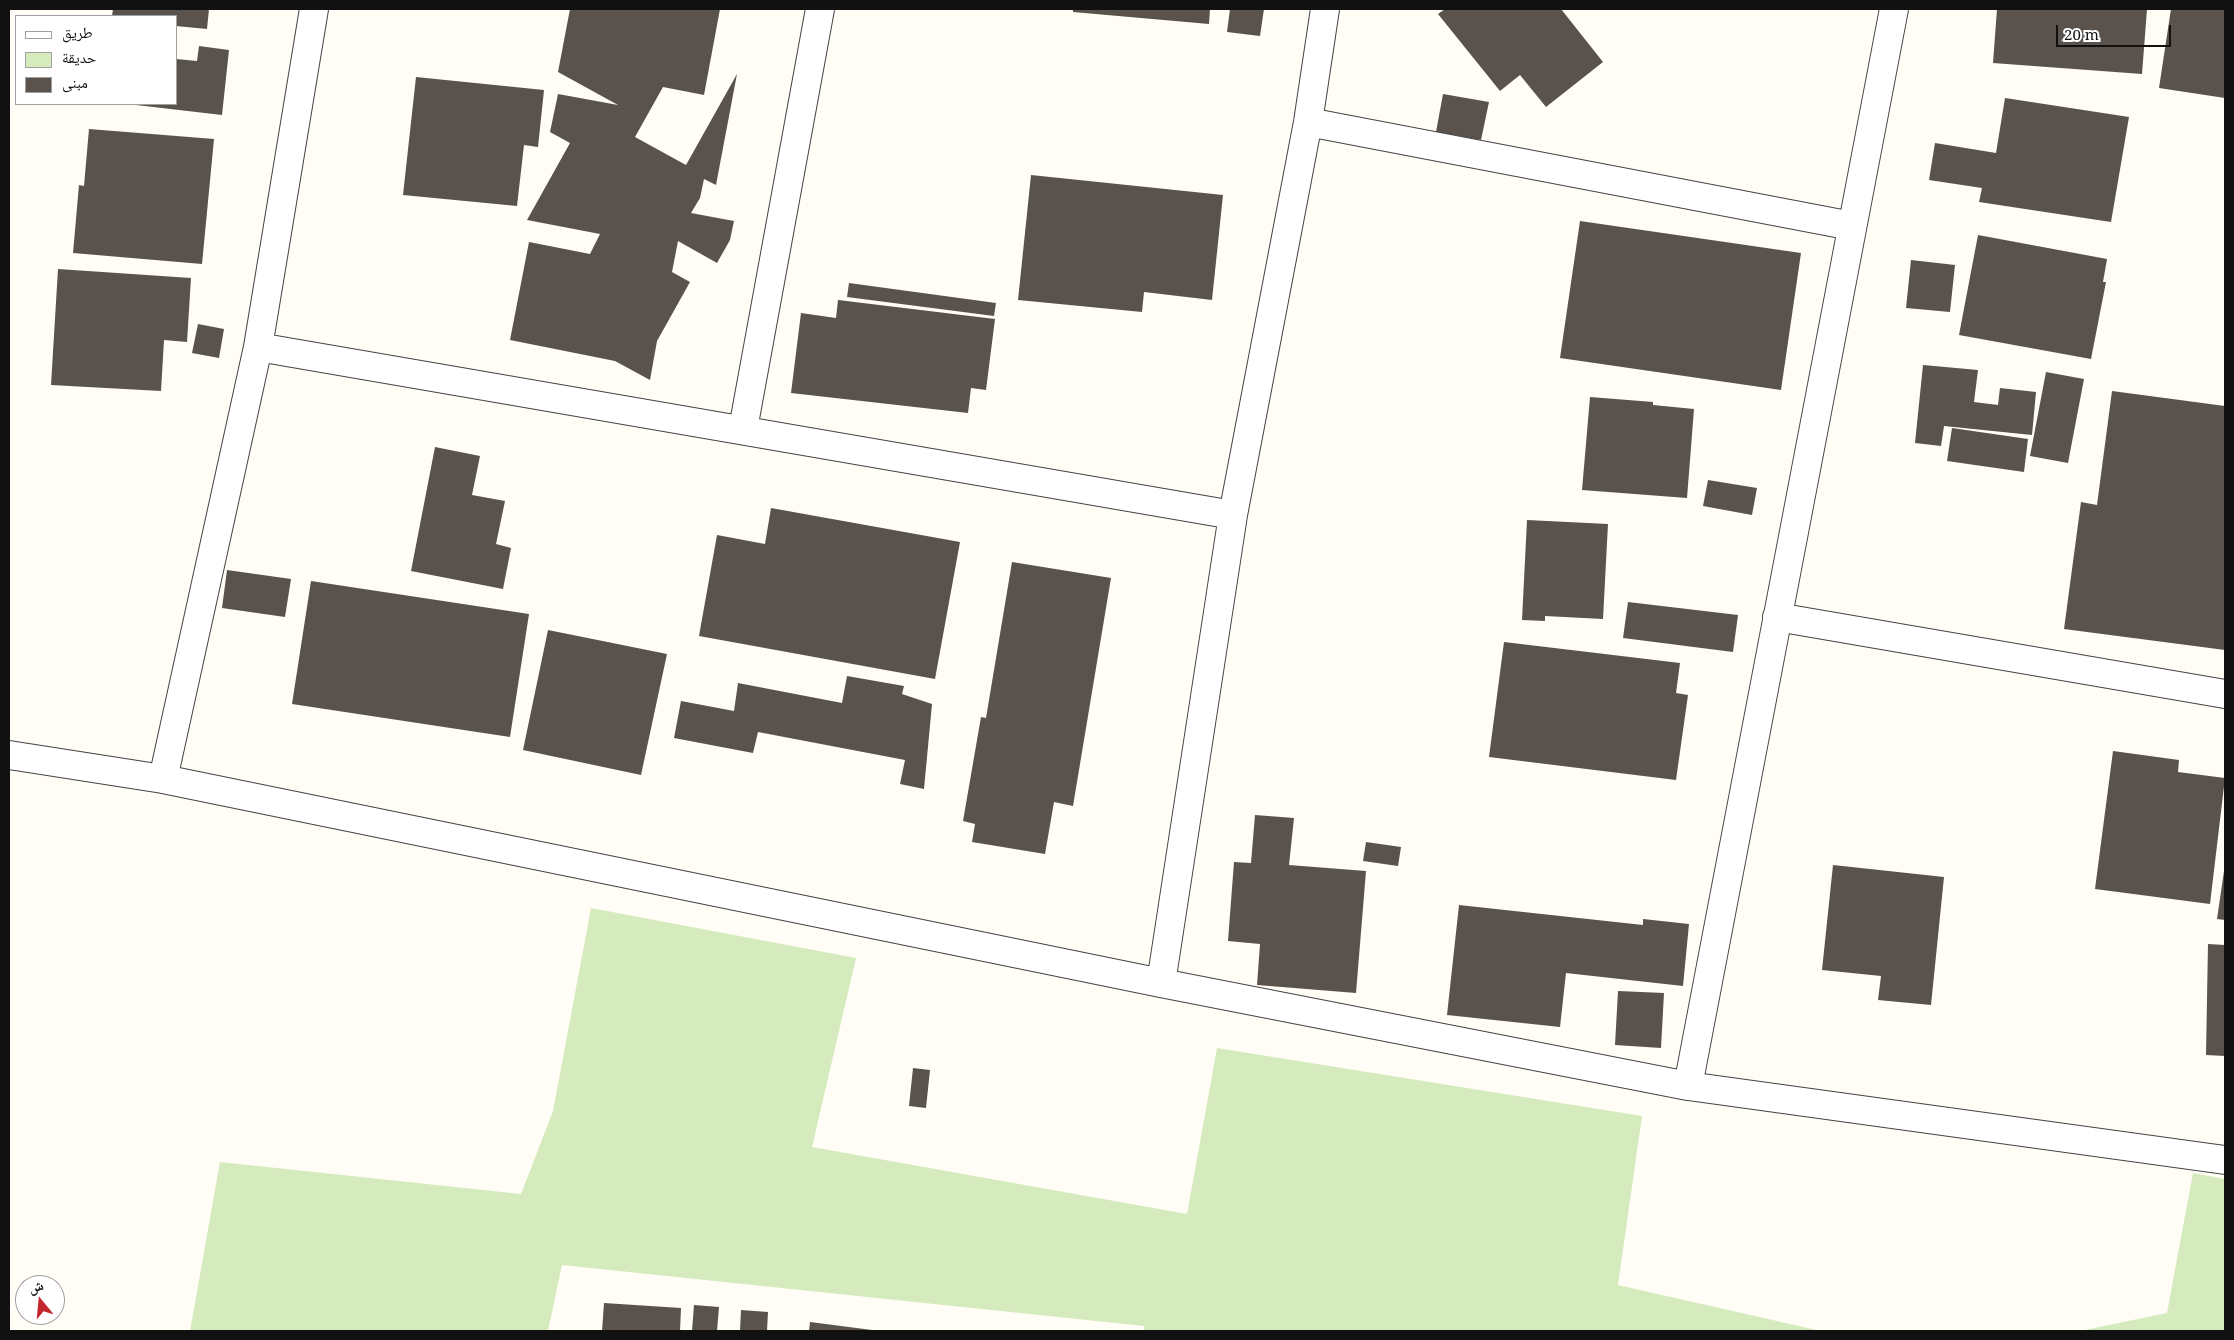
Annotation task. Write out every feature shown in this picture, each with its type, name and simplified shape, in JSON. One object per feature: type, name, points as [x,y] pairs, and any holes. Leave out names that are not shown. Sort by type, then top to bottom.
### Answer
[{"type":"street","points":[[163,780],[258,347],[314,9]]},
{"type":"street","points":[[742,429],[820,9]]},
{"type":"street","points":[[1161,983],[1233,515],[1308,122],[1325,9]]},
{"type":"street","points":[[1688,1086],[1894,9]]},
{"type":"street","points":[[1308,122],[1852,226]]},
{"type":"street","points":[[258,347],[1233,515]]},
{"type":"street","points":[[1777,617],[2225,694]]},
{"type":"street","points":[[9,755],[163,780],[1161,983],[1688,1086],[2225,1160]]},
{"type":"green space","points":[[591,908],[856,958],[812,1147],[1187,1214],[1217,1048],[1642,1116],[1618,1285],[1821,1331],[1144,1331],[1144,1326],[562,1265],[548,1331],[190,1331],[220,1162],[521,1194],[553,1111]]},
{"type":"green space","points":[[2193,1173],[2225,1179],[2225,1331],[2080,1331],[2167,1313]]},
{"type":"building","points":[[113,9],[209,9],[207,29],[178,26],[178,15],[112,15]]},
{"type":"building","points":[[570,9],[720,9],[704,95],[663,87],[635,137],[686,165],[737,74],[716,185],[704,179],[700,198],[691,213],[734,221],[730,240],[717,263],[678,241],[672,272],[690,282],[657,341],[650,380],[615,361],[510,340],[529,242],[590,254],[600,234],[527,220],[570,143],[550,132],[558,94],[618,105],[558,72]]},
{"type":"building","points":[[1073,9],[1210,9],[1209,24],[1073,12]]},
{"type":"building","points":[[1230,9],[1264,9],[1260,36],[1227,32]]},
{"type":"building","points":[[1445,9],[1561,9],[1603,62],[1546,107],[1520,75],[1500,91],[1438,14]]},
{"type":"building","points":[[1997,9],[2147,9],[2142,74],[1993,63]]},
{"type":"building","points":[[2171,9],[2225,9],[2225,98],[2159,88]]},
{"type":"building","points":[[199,46],[229,50],[222,115],[136,105],[178,105],[178,59],[197,61]]},
{"type":"building","points":[[416,77],[544,90],[538,147],[524,145],[517,206],[403,195]]},
{"type":"building","points":[[1443,94],[1489,102],[1481,140],[1436,132]]},
{"type":"building","points":[[2005,98],[2129,117],[2111,222],[1979,202],[1982,188],[1929,180],[1935,143],[1996,153]]},
{"type":"building","points":[[89,129],[214,139],[202,264],[73,253],[79,185],[84,186]]},
{"type":"building","points":[[1031,175],[1223,195],[1212,300],[1144,292],[1142,312],[1018,300]]},
{"type":"building","points":[[1580,221],[1801,253],[1781,390],[1560,358]]},
{"type":"building","points":[[1978,235],[2107,259],[2103,282],[2106,282],[2091,359],[1959,335]]},
{"type":"building","points":[[1911,260],[1955,265],[1950,312],[1906,308]]},
{"type":"building","points":[[58,269],[191,278],[187,342],[164,340],[161,391],[51,385]]},
{"type":"building","points":[[849,283],[996,303],[994,316],[847,297]]},
{"type":"building","points":[[838,300],[995,319],[986,390],[971,388],[968,413],[791,393],[801,313],[836,318]]},
{"type":"building","points":[[198,324],[224,329],[219,358],[192,353]]},
{"type":"building","points":[[1923,365],[1978,370],[1974,402],[1998,405],[2000,388],[2036,392],[2032,435],[1944,426],[1941,446],[1915,443]]},
{"type":"building","points":[[2046,372],[2084,379],[2068,463],[2030,456]]},
{"type":"building","points":[[2112,391],[2225,406],[2225,650],[2064,629],[2081,502],[2097,505]]},
{"type":"building","points":[[1590,397],[1653,402],[1653,405],[1694,409],[1687,498],[1582,490]]},
{"type":"building","points":[[1952,428],[2028,439],[2024,472],[1947,461]]},
{"type":"building","points":[[435,447],[480,456],[472,495],[505,501],[496,544],[511,548],[503,589],[411,571]]},
{"type":"building","points":[[1708,480],[1757,488],[1752,515],[1703,506]]},
{"type":"building","points":[[771,508],[960,542],[935,679],[699,636],[717,535],[765,544]]},
{"type":"building","points":[[1527,520],[1608,524],[1603,619],[1545,616],[1545,621],[1522,620]]},
{"type":"building","points":[[1012,562],[1111,578],[1073,806],[1054,802],[1045,854],[972,842],[975,824],[963,821],[981,717],[986,718]]},
{"type":"building","points":[[227,570],[291,579],[285,617],[222,608]]},
{"type":"building","points":[[311,581],[529,614],[510,737],[292,704]]},
{"type":"building","points":[[1628,602],[1738,615],[1733,652],[1623,638]]},
{"type":"building","points":[[548,630],[667,654],[641,775],[523,750]]},
{"type":"building","points":[[1504,642],[1680,663],[1676,693],[1688,695],[1676,780],[1489,757]]},
{"type":"building","points":[[847,676],[904,686],[902,694],[932,704],[924,789],[900,784],[905,760],[758,732],[753,753],[674,738],[681,701],[734,711],[738,683],[842,703]]},
{"type":"building","points":[[2113,751],[2179,760],[2178,772],[2225,778],[2210,904],[2095,889]]},
{"type":"building","points":[[1255,815],[1294,818],[1289,865],[1366,871],[1356,993],[1257,985],[1260,944],[1228,941],[1234,862],[1251,863]]},
{"type":"building","points":[[1366,842],[1401,847],[1398,866],[1363,861]]},
{"type":"building","points":[[1833,865],[1944,877],[1931,1005],[1878,1000],[1881,976],[1822,970]]},
{"type":"building","points":[[2225,871],[2225,920],[2217,919]]},
{"type":"building","points":[[1459,905],[1643,925],[1643,919],[1689,924],[1683,986],[1566,973],[1560,1027],[1447,1015]]},
{"type":"building","points":[[2208,944],[2225,945],[2225,1056],[2206,1055]]},
{"type":"building","points":[[1618,991],[1664,993],[1661,1048],[1615,1045]]},
{"type":"building","points":[[913,1068],[930,1070],[926,1108],[909,1106]]},
{"type":"building","points":[[604,1303],[681,1308],[680,1331],[602,1331]]},
{"type":"building","points":[[694,1305],[719,1307],[717,1331],[692,1331]]},
{"type":"building","points":[[741,1310],[768,1312],[767,1331],[740,1331]]},
{"type":"building","points":[[810,1322],[872,1330],[872,1331],[809,1331]]}]
